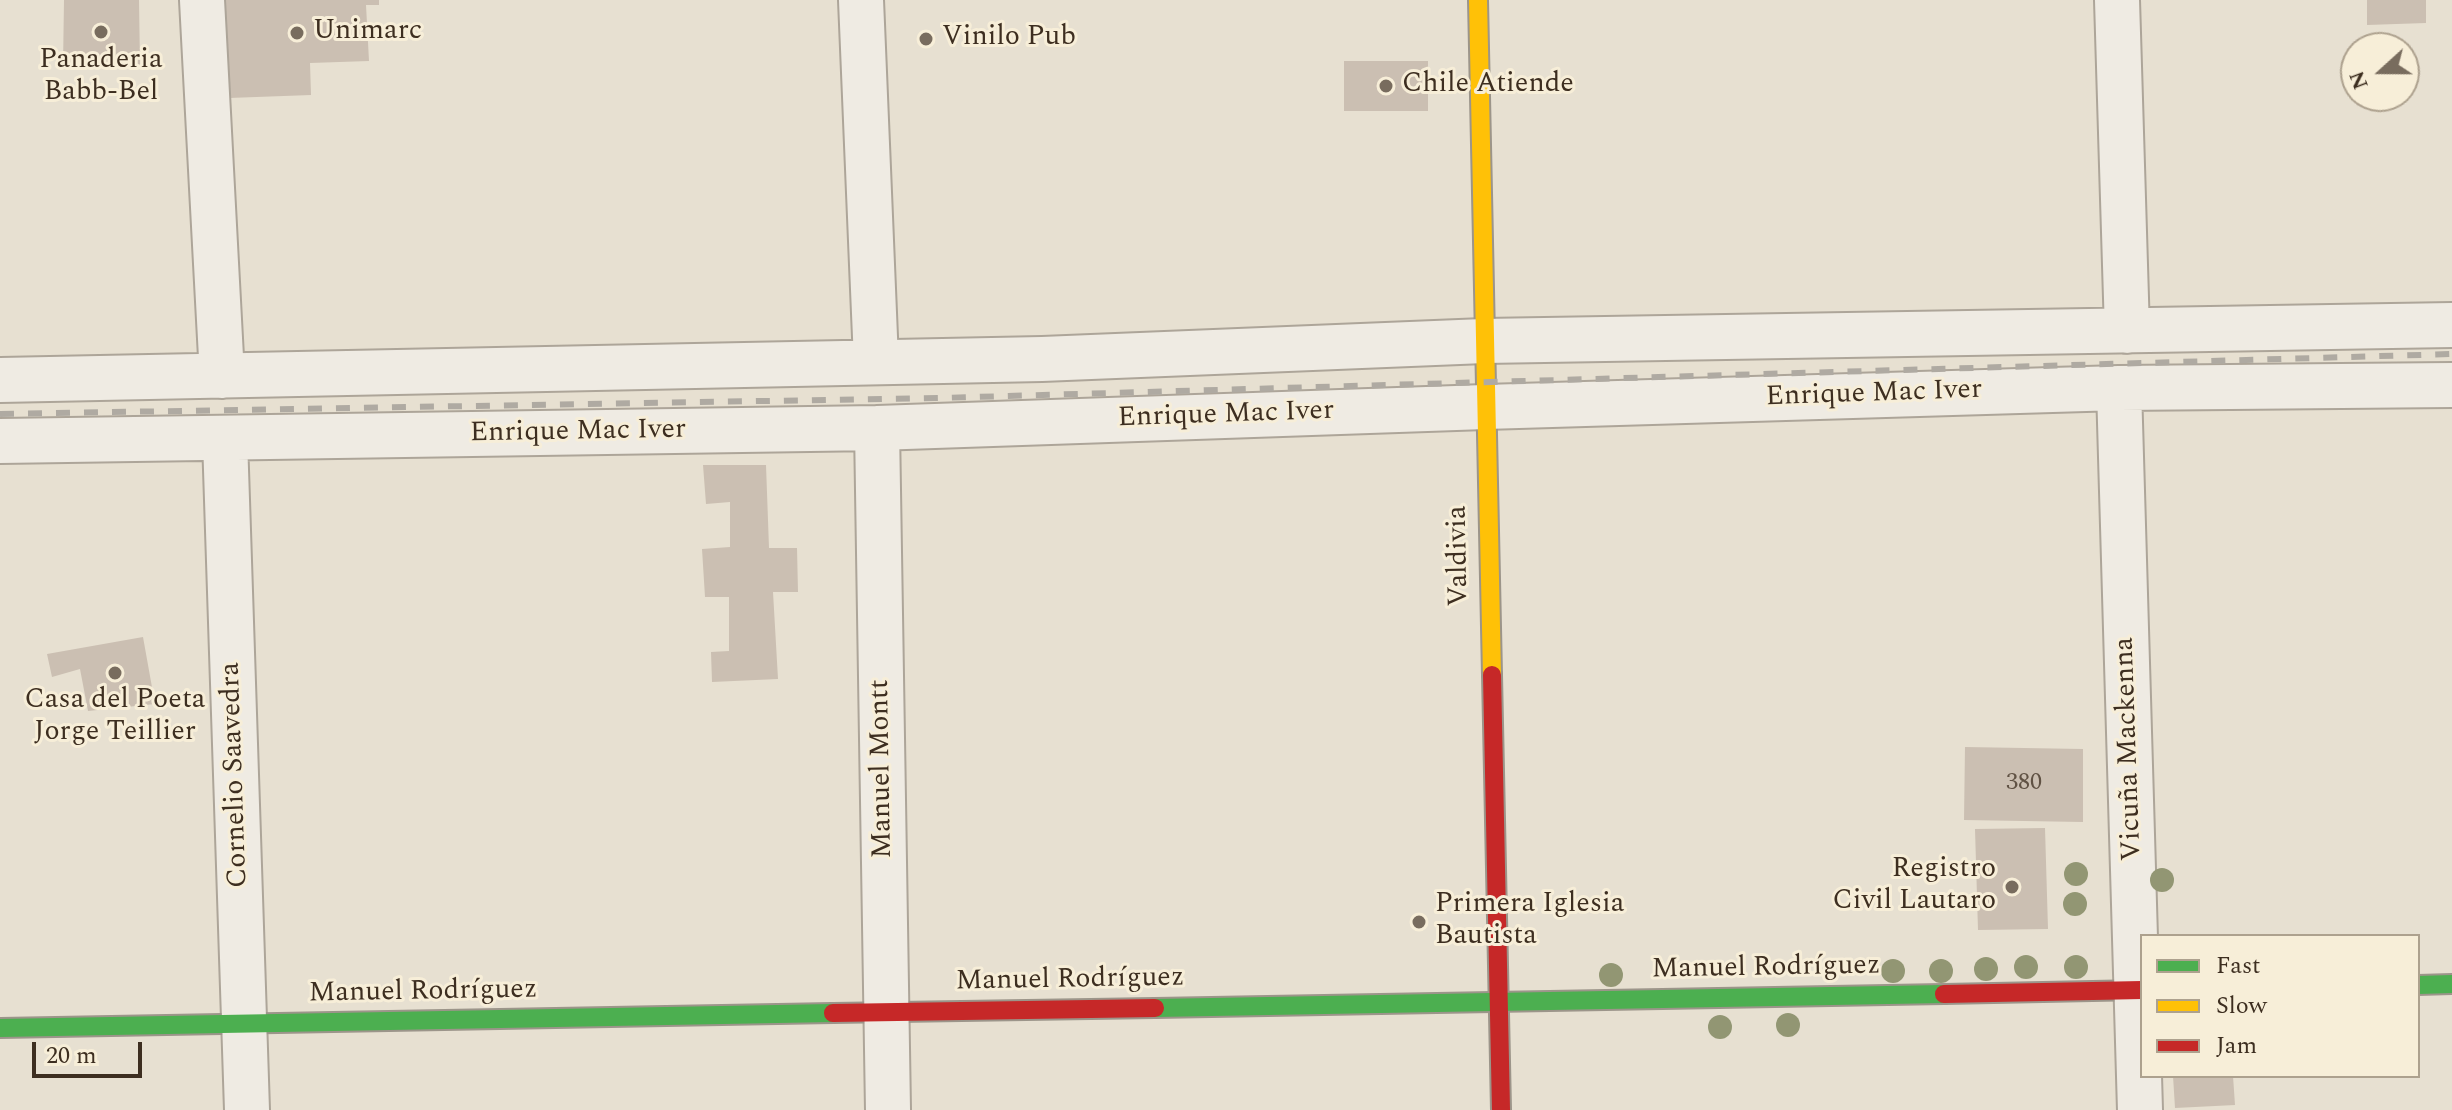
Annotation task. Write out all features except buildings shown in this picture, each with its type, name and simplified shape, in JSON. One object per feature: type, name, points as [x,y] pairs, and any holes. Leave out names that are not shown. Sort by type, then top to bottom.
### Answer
[{"type":"street","points":[[202,0],[222,376]]},
{"type":"street","points":[[861,0],[876,361]]},
{"type":"street","name":"Valdivia","points":[[1478,0],[1501,1110]]},
{"type":"street","points":[[2117,0],[2127,331]]},
{"type":"street","name":"Enrique Mac Iver","points":[[0,380],[1042,359],[1484,341],[2452,325]]},
{"type":"street","name":"Enrique Mac Iver","points":[[0,441],[877,428],[2119,388],[2452,385]]},
{"type":"street","name":"Vicuña Mackenna","points":[[2119,388],[2139,990],[2140,1110]]},
{"type":"street","name":"Manuel Montt","points":[[877,428],[888,1110]]},
{"type":"street","name":"Cornelio Saavedra","points":[[225,439],[247,1110]]},
{"type":"street","points":[[2420,985],[2452,984]]},
{"type":"street","name":"Manuel Rodríguez","points":[[0,1028],[2139,990]]},
{"type":"railway","points":[[0,414],[939,398],[2452,354]]},
{"type":"traffic: fast","points":[[2420,985],[2452,984]]},
{"type":"traffic: fast","points":[[1155,1008],[1944,994]]},
{"type":"traffic: fast","points":[[0,1028],[833,1013]]},
{"type":"traffic: slow","points":[[1478,0],[1492,675]]},
{"type":"traffic: jam","points":[[1492,675],[1501,1110]]},
{"type":"traffic: jam","points":[[1944,994],[2140,990]]},
{"type":"traffic: jam","points":[[833,1013],[1155,1008]]},
{"type":"place","name":"Panaderia Babb-Bel","points":[[101,32]]},
{"type":"place","name":"Unimarc","points":[[297,33]]},
{"type":"place","name":"Vinilo Pub","points":[[926,39]]},
{"type":"place","name":"Chile Atiende","points":[[1386,86]]},
{"type":"place","name":"Casa del Poeta Jorge Teillier","points":[[115,673]]},
{"type":"place","name":"Registro Civil Lautaro","points":[[2012,887]]},
{"type":"place","name":"Primera Iglesia Bautista","points":[[1419,922]]}]
